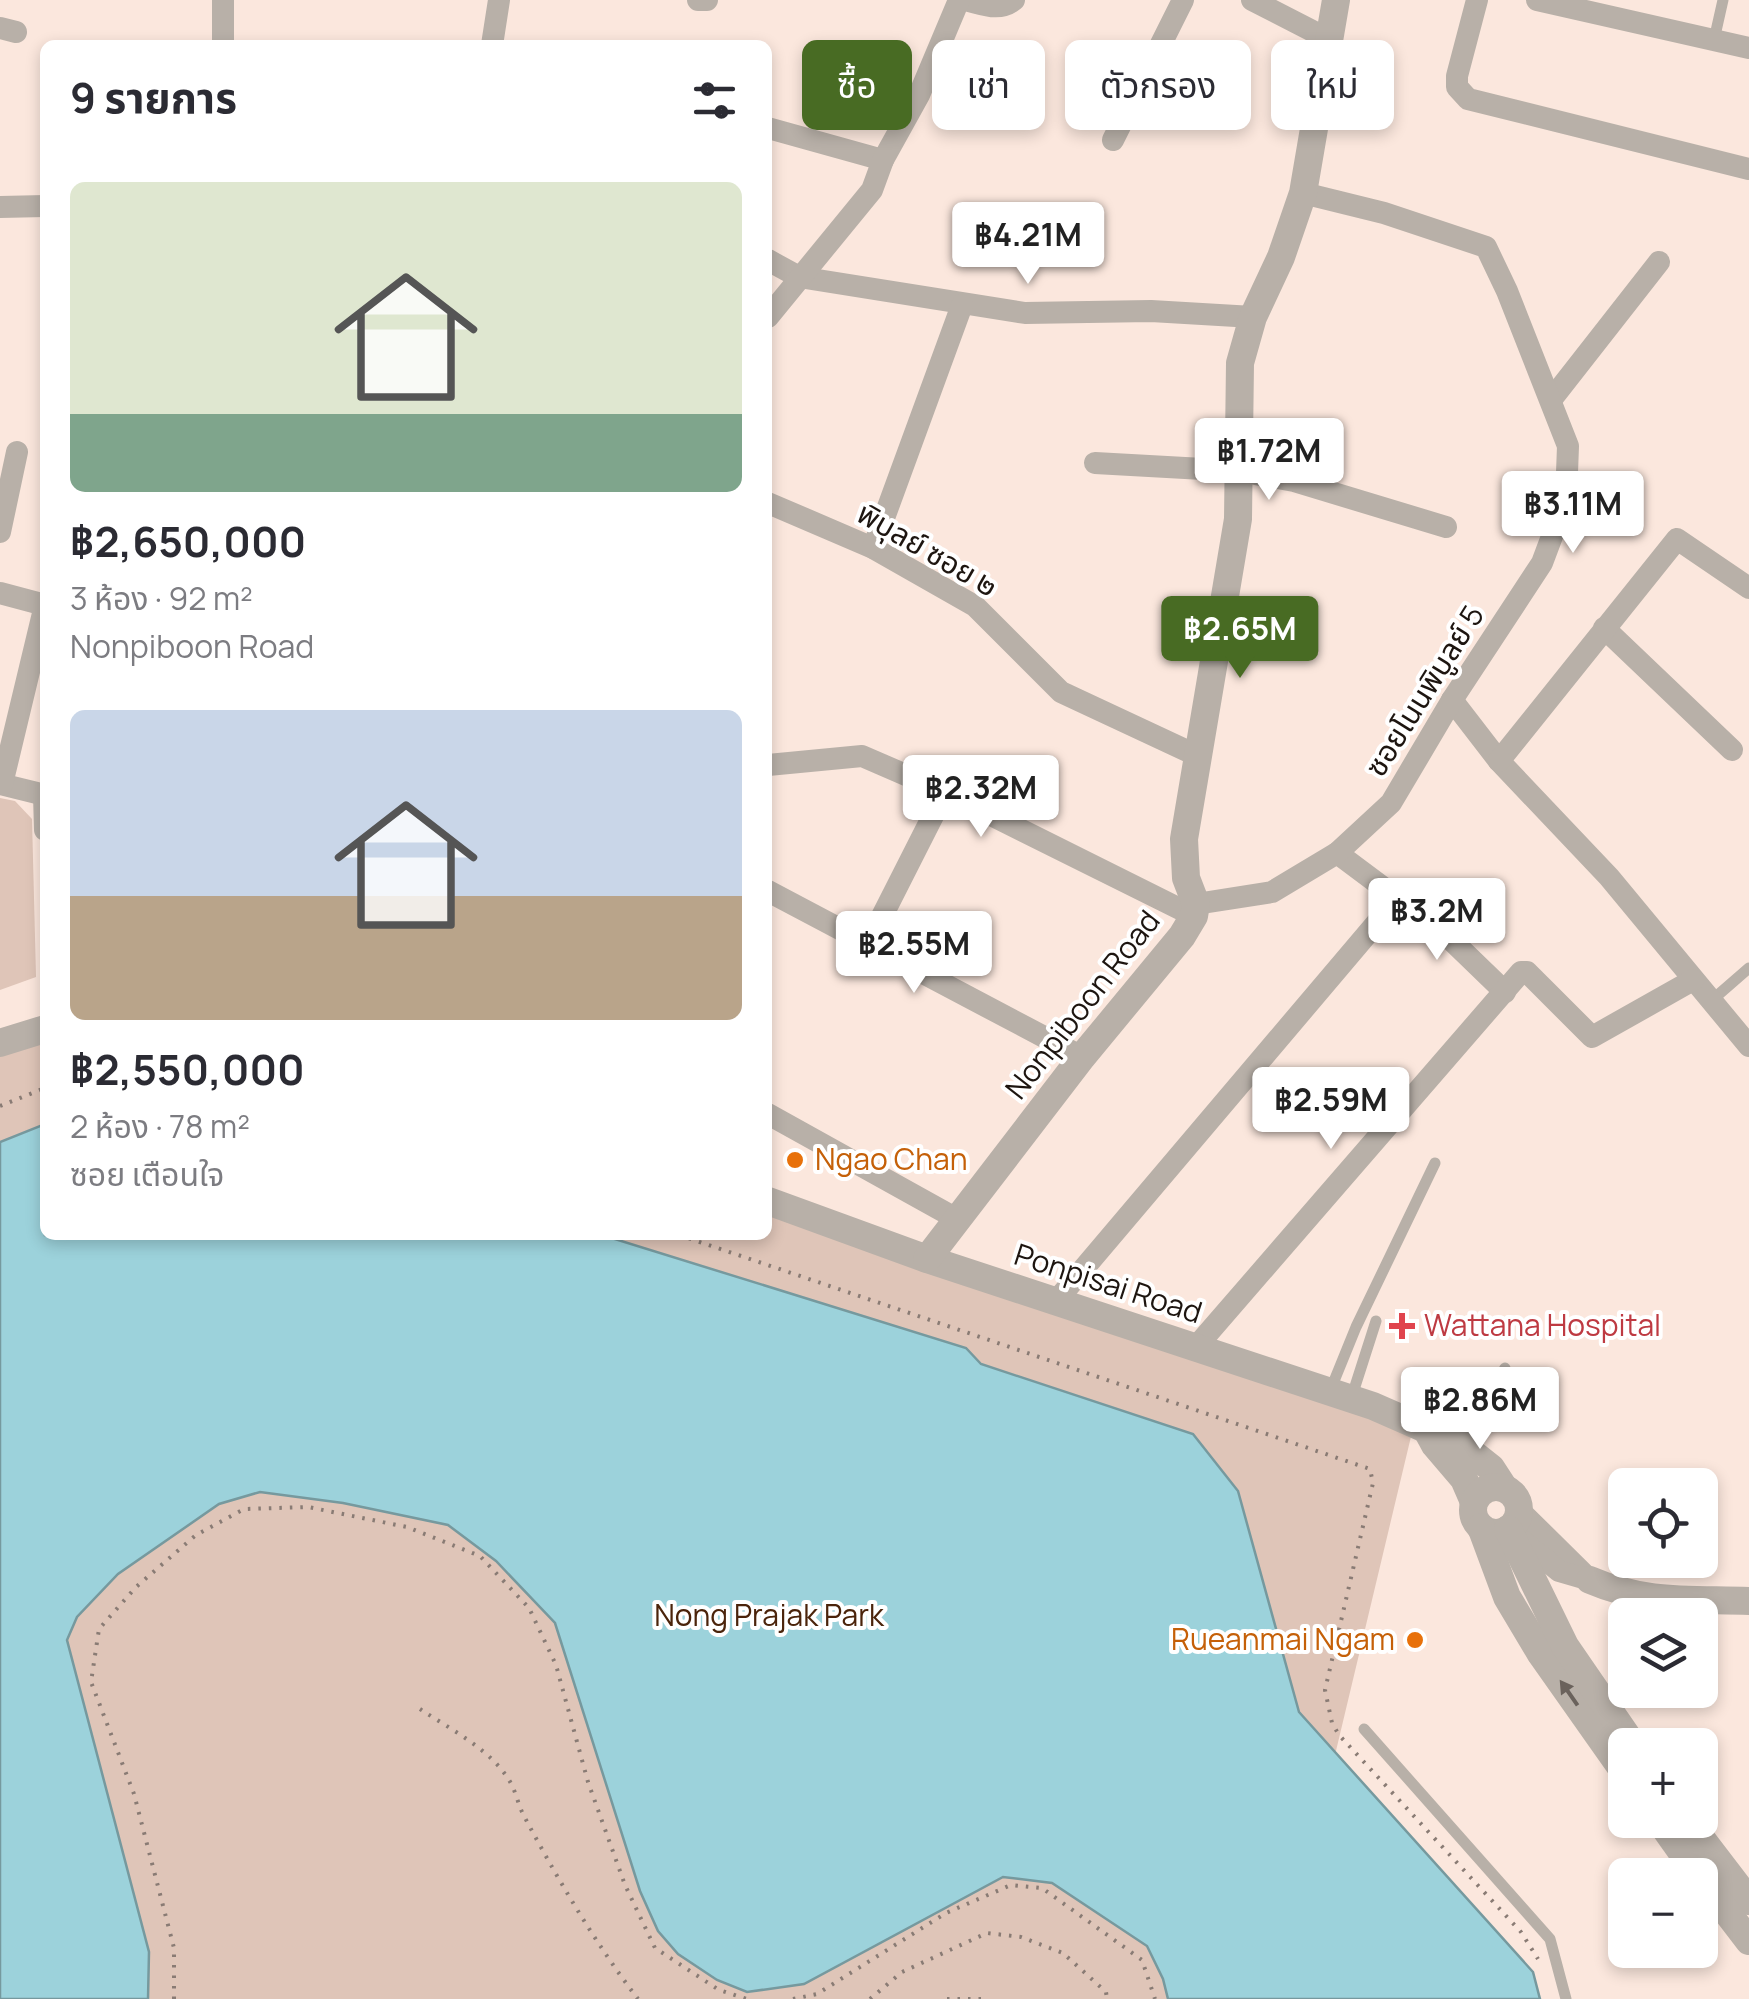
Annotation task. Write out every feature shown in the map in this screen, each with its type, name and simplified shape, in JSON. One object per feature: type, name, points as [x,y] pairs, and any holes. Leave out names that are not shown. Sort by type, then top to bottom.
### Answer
[{"type":"street","points":[[223,0],[223,40]]},
{"type":"street","points":[[493,40],[499,0]]},
{"type":"street","points":[[698,0],[707,0]]},
{"type":"street","points":[[772,312],[872,190],[882,160],[919,95],[962,0],[1004,7],[1014,0]]},
{"type":"street","points":[[1113,140],[1184,0]]},
{"type":"street","points":[[1252,0],[1330,40]]},
{"type":"street","name":"Nonpiboon Road","points":[[1330,40],[1336,0]]},
{"type":"street","points":[[1477,0],[1456,76],[1457,87],[1468,99],[1749,169]]},
{"type":"street","points":[[1537,0],[1749,48]]},
{"type":"street","points":[[772,129],[882,160]]},
{"type":"street","name":"Nonpiboon Road","points":[[926,1259],[1082,1057],[1182,936],[1195,910],[1186,878],[1184,839],[1238,519],[1240,362],[1252,317],[1281,257],[1302,193],[1314,130]]},
{"type":"street","name":"ซอยโนนพิบูลย์ 5","points":[[1195,910],[1272,892],[1316,868],[1391,802],[1542,563],[1566,499],[1568,446],[1486,247],[1384,213],[1302,193]]},
{"type":"street","points":[[0,207],[40,206]]},
{"type":"street","points":[[772,262],[800,277],[1025,313],[1151,312],[1252,317]]},
{"type":"street","points":[[1551,400],[1659,262]]},
{"type":"street","points":[[873,548],[962,305]]},
{"type":"street","points":[[0,532],[17,452]]},
{"type":"street","points":[[1095,463],[1239,471],[1294,481],[1446,527]]},
{"type":"street","name":"พิบุลย์ ซอย ๒","points":[[772,505],[873,548],[975,606],[1061,692],[1198,756]]},
{"type":"street","points":[[1499,761],[1677,539],[1749,588]]},
{"type":"street","points":[[0,593],[40,604]]},
{"type":"street","points":[[40,625],[1,784],[40,794]]},
{"type":"street","points":[[1604,628],[1732,750]]},
{"type":"street","points":[[1452,700],[1499,761],[1610,877],[1749,1046]]},
{"type":"street","points":[[772,765],[862,756],[1195,910]]},
{"type":"street","points":[[869,942],[945,792]]},
{"type":"street","points":[[1336,853],[1444,934],[1505,992]]},
{"type":"street","points":[[772,893],[1082,1057]]},
{"type":"street","points":[[1057,1300],[1396,900]]},
{"type":"street","points":[[1196,1347],[1521,972],[1527,972],[1584,1032],[1596,1037],[1693,980]]},
{"type":"street","points":[[0,1044],[40,1031]]},
{"type":"street","points":[[772,1116],[957,1219]]},
{"type":"street","name":"Ponpisai Road","points":[[772,1201],[926,1259],[1340,1396],[1462,1445],[1491,1468],[1507,1598],[1608,1749]]},
{"type":"street","name":"Ponpisai Road","points":[[1428,1431],[1464,1479],[1497,1511],[1565,1646],[1621,1728]]},
{"type":"street","points":[[1497,1511],[1560,1570],[1628,1594],[1652,1598],[1749,1600]]},
{"type":"street","points":[[1497,1511],[1590,1580]]},
{"type":"street","points":[[1532,1582],[1560,1570]]},
{"type":"street","points":[[1701,1838],[1749,1901]]},
{"type":"street","points":[[1718,1900],[1749,1940]]},
{"type":"lane","points":[[1714,40],[1723,0]]},
{"type":"lane","points":[[1710,1001],[1749,968]]},
{"type":"lane","points":[[1340,1396],[1356,1327],[1435,1163]]},
{"type":"lane","points":[[1340,1396],[1376,1321]]},
{"type":"lane","points":[[1462,1445],[1505,1368]]},
{"type":"lane","points":[[1364,1729],[1550,1939],[1566,1999]]},
{"type":"path","points":[[0,1106],[40,1090]]},
{"type":"path","points":[[694,1240],[1370,1469],[1373,1483],[1325,1690],[1332,1723],[1521,1932],[1542,1969]]},
{"type":"path","points":[[174,1999],[174,1948],[134,1794],[92,1682],[98,1629],[136,1587],[196,1536],[244,1509],[308,1507],[407,1527],[480,1556],[529,1608],[556,1664],[588,1782],[625,1885],[655,1948],[719,1990],[747,1999]]},
{"type":"path","points":[[420,1708],[487,1755],[510,1780],[544,1852],[638,1999]]},
{"type":"path","points":[[794,1999],[816,1994],[946,1913],[1010,1885],[1042,1888],[1142,1960],[1155,1999]]},
{"type":"path","points":[[870,1999],[902,1972],[987,1933],[1020,1937],[1063,1953],[1106,1992],[1107,1999]]},
{"type":"path","points":[[946,1999],[984,1999]]},
{"type":"green space","points":[[0,798],[15,801],[32,819],[36,977],[0,990]]},
{"type":"green space","name":"Nong Prajak Park","points":[[40,1029],[40,1240],[772,1240],[772,1216],[1414,1424],[1335,1755],[1515,1952],[1528,1999],[0,1999],[0,1038]]},
{"type":"water","name":"Nong Prajak Park","points":[[40,1126],[40,1240],[618,1240],[966,1348],[981,1364],[1193,1434],[1238,1491],[1299,1712],[1533,1972],[1540,1999],[1168,1999],[1147,1946],[1052,1883],[1003,1877],[804,1984],[747,1992],[717,1980],[678,1954],[658,1931],[640,1891],[555,1623],[496,1561],[448,1525],[343,1503],[260,1492],[219,1504],[118,1574],[77,1617],[67,1640],[149,1952],[148,1999],[0,1999],[0,1142]]},
{"type":"place","name":"Ngao Chan","points":[[795,1160]]},
{"type":"place","name":"Wattana Hospital","points":[[1402,1326]]},
{"type":"place","name":"Rueanmai Ngam","points":[[1415,1640]]}]
